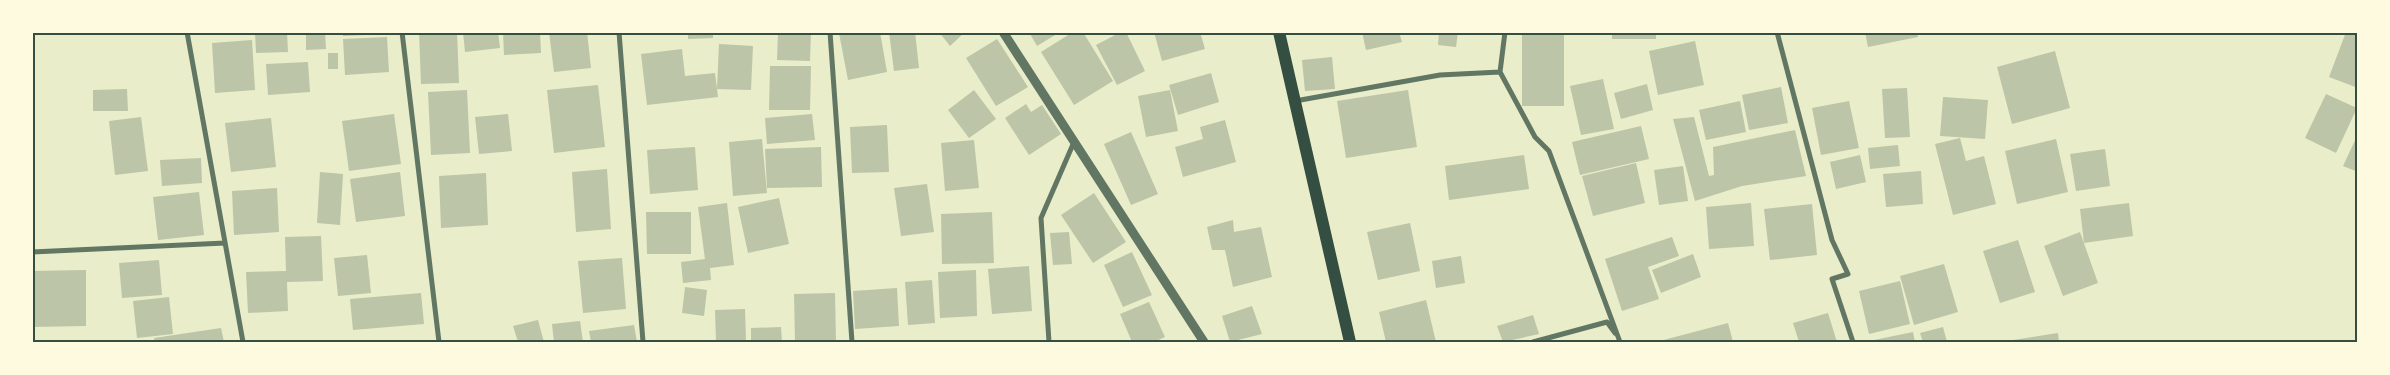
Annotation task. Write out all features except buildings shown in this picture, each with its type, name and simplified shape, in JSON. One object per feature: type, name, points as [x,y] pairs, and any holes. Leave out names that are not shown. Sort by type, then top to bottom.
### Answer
[{"type":"main road","points":[[1279,32],[1350,342]]},
{"type":"street","points":[[187,32],[243,342]]},
{"type":"street","points":[[402,32],[439,342]]},
{"type":"street","points":[[619,32],[643,342]]},
{"type":"street","points":[[830,32],[852,342]]},
{"type":"street","points":[[1003,32],[1204,342]]},
{"type":"street","points":[[1505,32],[1500,72],[1535,136],[1548,151],[1620,341]]},
{"type":"street","points":[[1777,32],[1832,240],[1848,274],[1832,279],[1853,342]]},
{"type":"street","points":[[1294,102],[1440,75],[1500,72]]},
{"type":"street","points":[[1050,342],[1041,218],[1074,142]]},
{"type":"street","points":[[32,252],[225,243]]},
{"type":"street","points":[[1533,342],[1606,322],[1620,341]]}]
